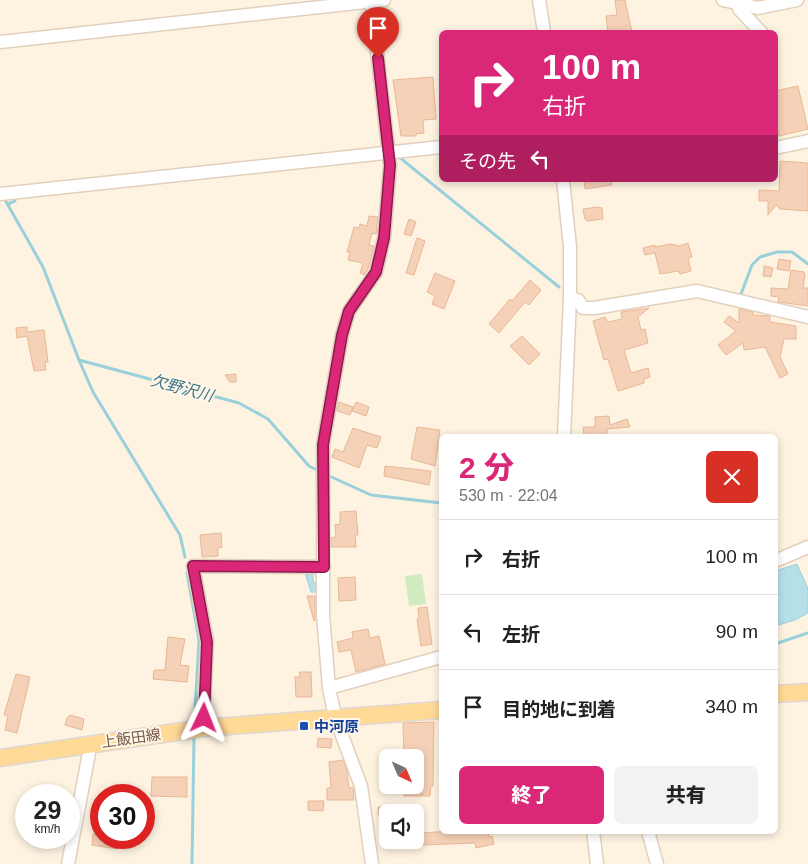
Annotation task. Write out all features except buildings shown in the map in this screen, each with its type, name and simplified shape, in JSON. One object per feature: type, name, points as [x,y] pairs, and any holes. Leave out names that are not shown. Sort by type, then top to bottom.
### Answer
[{"type":"main road","points":[[778,694],[808,692]]},
{"type":"main road","name":"上飯田線","points":[[0,758],[203,728],[439,710]]},
{"type":"street","points":[[0,42],[375,0],[390,165],[384,238],[376,272],[349,311],[342,335],[323,445],[323,615],[329,688],[335,717],[361,786],[372,864]]},
{"type":"street","points":[[539,0],[544,30]]},
{"type":"street","points":[[723,0],[758,8],[797,0]]},
{"type":"street","points":[[740,5],[739,9],[759,30]]},
{"type":"street","points":[[778,146],[808,142]]},
{"type":"street","points":[[5,194],[439,147]]},
{"type":"street","points":[[562,182],[570,247],[570,298],[564,434]]},
{"type":"street","points":[[570,298],[578,300],[583,308],[594,308],[697,291],[808,316]]},
{"type":"street","points":[[778,560],[808,547]]},
{"type":"street","points":[[203,728],[207,642],[193,566],[324,567]]},
{"type":"street","points":[[329,688],[439,658]]},
{"type":"street","points":[[68,864],[89,753]]},
{"type":"street","points":[[593,834],[597,864]]},
{"type":"street","points":[[649,834],[657,864]]},
{"type":"green space","points":[[422,574],[426,604],[409,606],[405,576]]},
{"type":"water","points":[[797,564],[808,589],[808,613],[795,620],[778,625],[778,570]]},
{"type":"water","points":[[305,573],[313,573],[313,582],[320,583],[320,592],[311,592]]},
{"type":"waterway","points":[[399,157],[559,287]]},
{"type":"waterway","name":"欠野沢川","points":[[4,198],[43,267],[79,360],[239,403],[268,419],[309,466],[319,471]]},
{"type":"waterway","name":"欠野沢川","points":[[8,204],[15,201]]},
{"type":"waterway","points":[[741,294],[752,265],[760,257],[777,252],[792,252],[808,264]]},
{"type":"waterway","points":[[79,360],[93,392],[180,535],[185,557]]},
{"type":"waterway","name":"欠野沢川","points":[[327,475],[371,495],[439,503]]},
{"type":"waterway","points":[[187,573],[199,640],[195,710]]},
{"type":"waterway","name":"欠野沢川","points":[[778,643],[808,633]]},
{"type":"waterway","points":[[192,864],[194,737]]},
{"type":"place","name":"中河原","points":[[304,726]]},
{"type":"route","points":[[204,718],[207,642],[193,566],[324,567],[323,445],[342,335],[349,311],[376,272],[384,238],[390,165],[378,58]]}]
